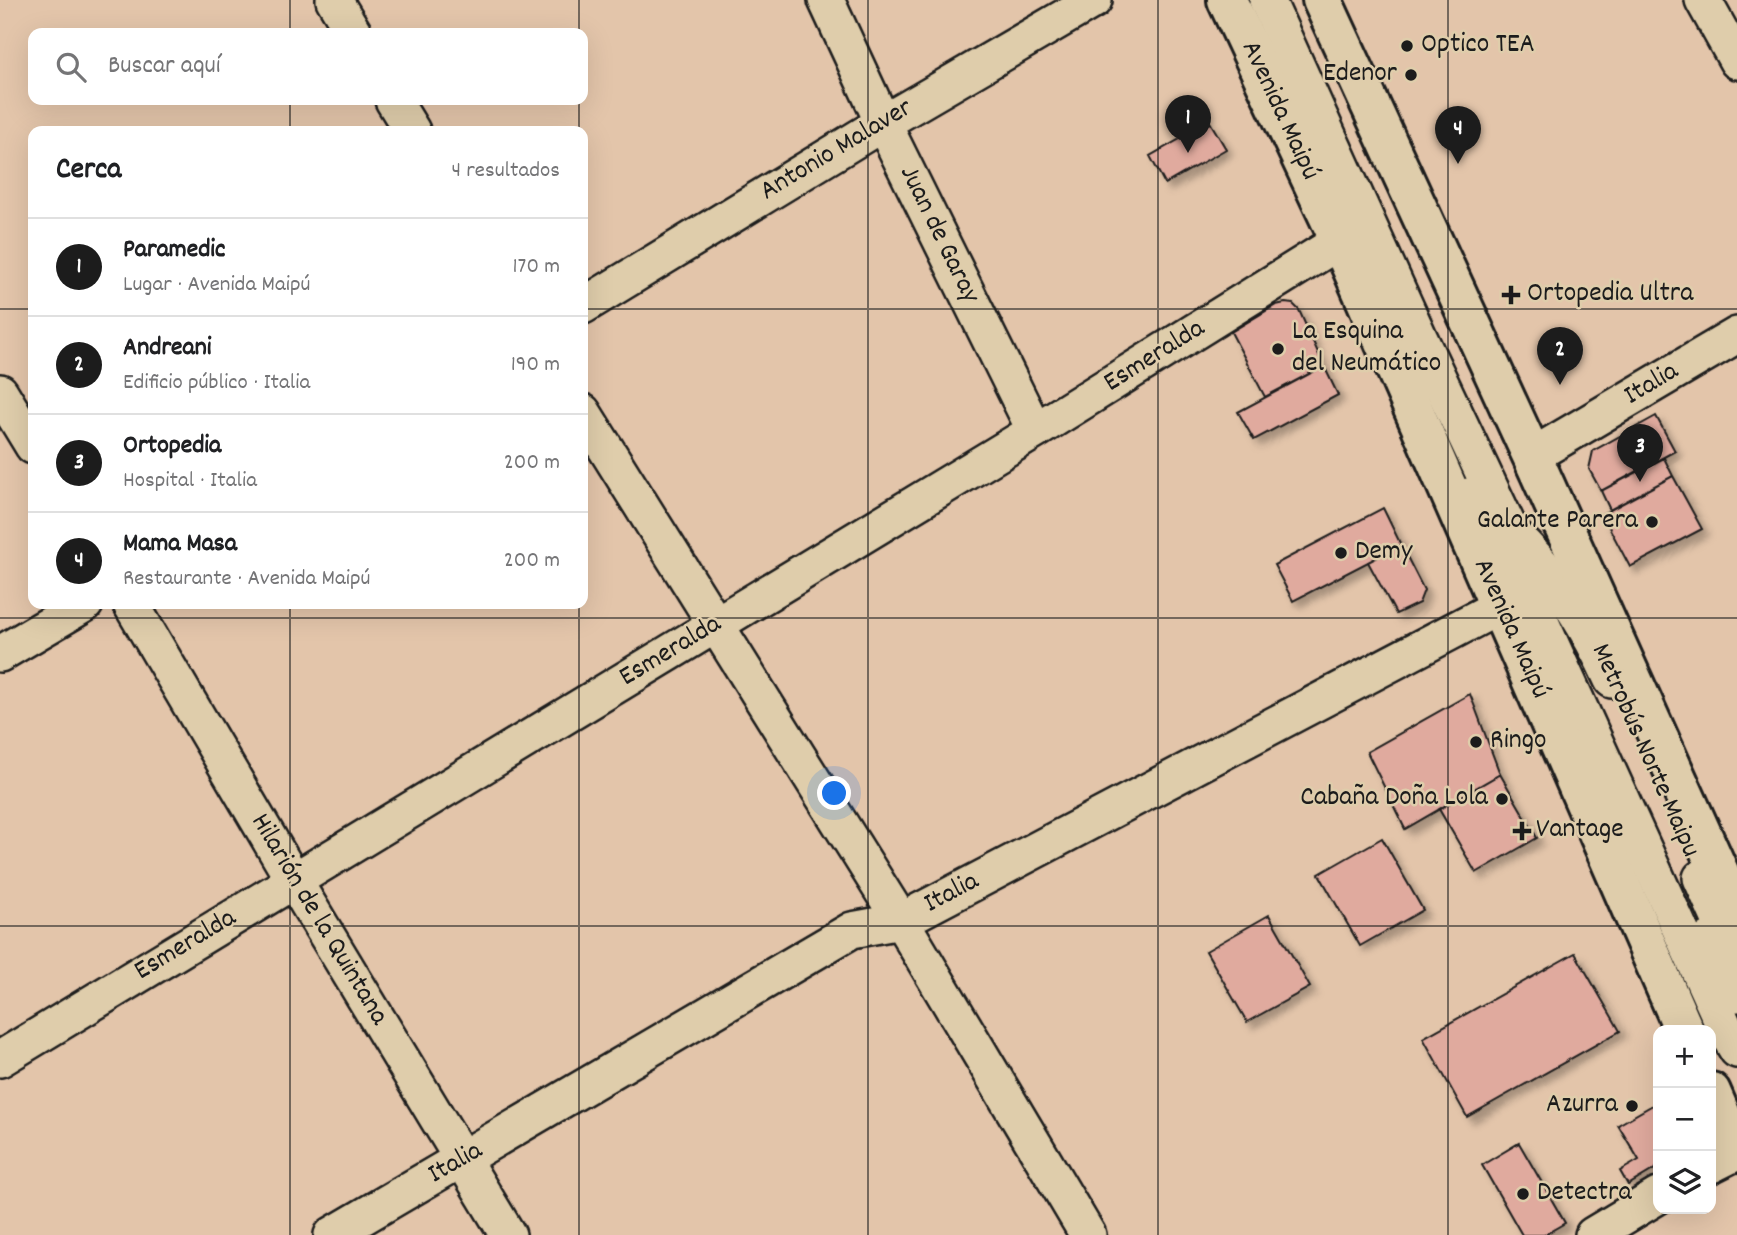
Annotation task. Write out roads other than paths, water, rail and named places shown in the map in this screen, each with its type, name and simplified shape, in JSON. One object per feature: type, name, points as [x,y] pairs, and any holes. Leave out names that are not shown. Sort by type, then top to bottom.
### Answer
[{"type":"main road","name":"Avenida Maipú","points":[[1227,0],[1340,242],[1538,586],[1737,912]]},
{"type":"main road","name":"Avenida Maipú","points":[[1322,0],[1532,457],[1538,586],[1682,1025]]},
{"type":"main road","points":[[1716,1104],[1737,1152]]},
{"type":"street","points":[[334,0],[351,28]]},
{"type":"street","name":"Juan de Garay","points":[[826,0],[883,123],[1035,431]]},
{"type":"street","name":"Antonio Malaver","points":[[588,303],[883,123],[1094,0]]},
{"type":"street","name":"Metrobús Norte Maipu","points":[[1267,0],[1334,128],[1365,198]]},
{"type":"street","name":"Metrobús Norte Maipu","points":[[1283,0],[1292,14],[1350,165],[1671,886],[1728,1035],[1737,1050]]},
{"type":"street","points":[[1703,0],[1737,61]]},
{"type":"street","points":[[396,105],[409,126]]},
{"type":"street","name":"Esmeralda","points":[[0,1059],[1035,431],[1340,242]]},
{"type":"street","name":"Italia","points":[[1532,457],[1737,335]]},
{"type":"street","points":[[0,392],[28,438]]},
{"type":"street","points":[[588,420],[901,921],[1088,1235]]},
{"type":"street","name":"Metrobús Norte Maipu","points":[[1538,586],[1593,638],[1737,958]]},
{"type":"street","name":"Italia","points":[[332,1235],[852,930],[901,921],[1538,586]]},
{"type":"street","points":[[0,654],[76,609]]},
{"type":"street","name":"Hilarión de la Quintana","points":[[134,609],[294,881],[508,1235]]},
{"type":"street","name":"Metrobús Norte Maipu","points":[[1671,886],[1737,994]]},
{"type":"street","points":[[1716,1162],[1737,1152]]},
{"type":"street","points":[[1594,1235],[1653,1199]]},
{"type":"place","name":"Optico TEA","points":[[1407,46]]},
{"type":"place","name":"Edenor","points":[[1411,75]]},
{"type":"place","name":"Paramedic","points":[[1188,153]]},
{"type":"place","name":"Mama Masa","points":[[1458,164]]},
{"type":"place","name":"Ortopedia Ultra","points":[[1511,295]]},
{"type":"place","name":"La Esquina del Neumático","points":[[1278,349]]},
{"type":"place","name":"Andreani","points":[[1560,385]]},
{"type":"place","name":"Ortopedia","points":[[1640,482]]},
{"type":"place","name":"Galante Parera","points":[[1652,522]]},
{"type":"place","name":"Demy","points":[[1341,553]]},
{"type":"place","name":"Ringo","points":[[1476,742]]},
{"type":"place","name":"Cabaña Doña Lola","points":[[1502,799]]},
{"type":"place","name":"Vantage","points":[[1522,831]]},
{"type":"place","name":"Azurra","points":[[1632,1106]]},
{"type":"place","name":"Detectra","points":[[1523,1194]]}]
